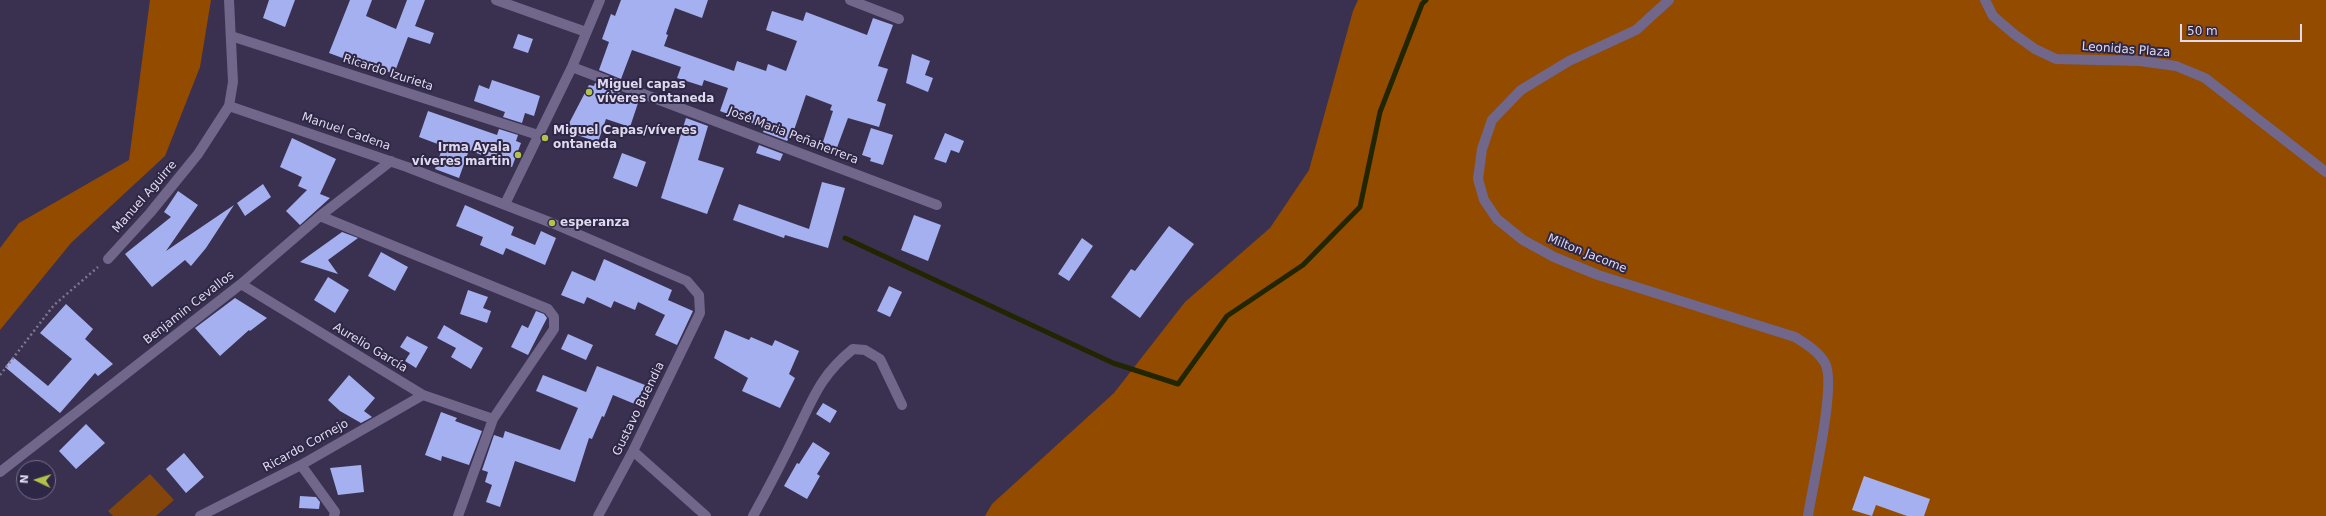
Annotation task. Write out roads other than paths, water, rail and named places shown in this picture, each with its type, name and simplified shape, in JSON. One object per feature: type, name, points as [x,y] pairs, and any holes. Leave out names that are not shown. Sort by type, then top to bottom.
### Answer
[{"type":"street","name":"Manuel Aguirre","points":[[108,259],[150,213],[198,154],[229,106],[232,82],[229,0]]},
{"type":"street","points":[[496,0],[586,32]]},
{"type":"street","points":[[505,204],[572,67],[600,0]]},
{"type":"street","points":[[850,0],[899,19]]},
{"type":"street","name":"Milton Jacome","points":[[1669,0],[1636,30],[1569,61],[1521,90],[1492,120],[1482,149],[1478,179],[1484,200],[1497,220],[1523,240],[1554,257],[1598,275],[1795,337],[1817,352],[1826,364],[1827,383],[1824,428],[1808,516]]},
{"type":"street","name":"Leonidas Plaza","points":[[1985,0],[1994,16],[2014,34],[2035,49],[2056,59],[2140,61],[2176,66],[2205,78],[2326,172]]},
{"type":"street","name":"Ricardo Izurieta","points":[[231,36],[538,135]]},
{"type":"street","name":"José Maria Peñaherrera","points":[[572,67],[937,205]]},
{"type":"street","name":"Manuel Cadena","points":[[229,106],[391,161],[505,204],[687,281],[699,295],[700,313]]},
{"type":"street","name":"Benjamin Cevallos","points":[[0,472],[241,284],[320,216],[391,161]]},
{"type":"street","points":[[320,216],[548,309],[554,318],[554,329],[493,419],[458,516]]},
{"type":"street","name":"Aurelio García","points":[[241,284],[423,395],[493,419]]},
{"type":"street","name":"Gustavo Buendia","points":[[598,516],[633,451],[700,313]]},
{"type":"street","points":[[752,516],[816,389],[839,360],[853,349],[865,350],[880,359],[902,405]]},
{"type":"street","name":"Ricardo Cornejo","points":[[200,516],[214,512],[301,465],[423,395]]},
{"type":"street","points":[[633,451],[706,516]]},
{"type":"street","points":[[301,465],[335,512],[334,516]]},
{"type":"waterway","points":[[845,238],[1113,363],[1178,384],[1227,316],[1303,265],[1360,207],[1380,112],[1422,4],[1426,0]]},
{"type":"place","name":"Miguel capas víveres ontaneda","points":[[589,92]]},
{"type":"place","name":"Miguel Capas/víveres ontaneda","points":[[545,138]]},
{"type":"place","name":"Irma Ayala víveres martin","points":[[518,155]]},
{"type":"place","name":"esperanza","points":[[552,223]]}]
